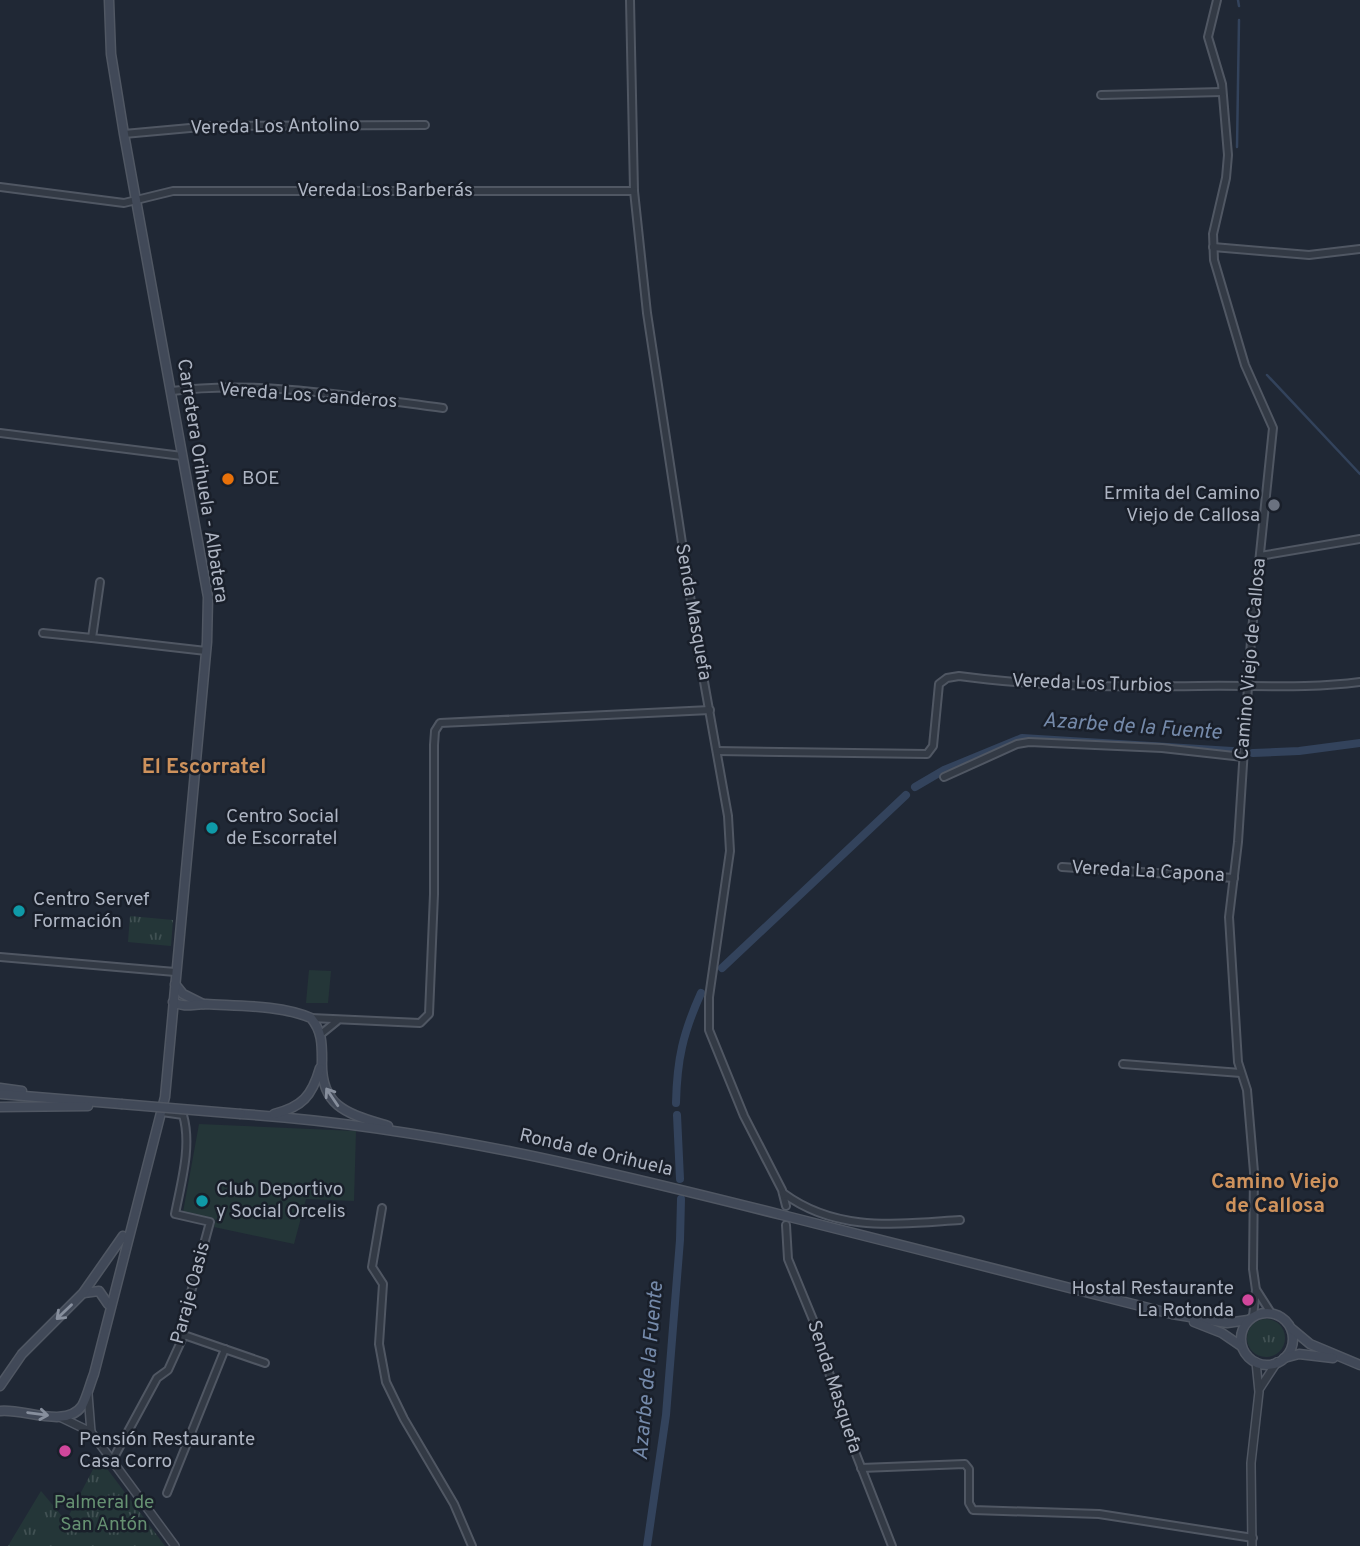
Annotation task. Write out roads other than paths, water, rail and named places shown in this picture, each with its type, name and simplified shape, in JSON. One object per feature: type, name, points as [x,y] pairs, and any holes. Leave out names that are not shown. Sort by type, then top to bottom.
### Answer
[{"type":"main road","name":"Carretera Orihuela - Albatera","points":[[109,0],[111,54],[124,134],[208,597],[206,651],[162,1112],[131,1217]]},
{"type":"main road","points":[[174,984],[183,994],[203,1004]]},
{"type":"main road","points":[[173,1002],[187,999],[203,1004],[289,1011],[312,1018],[321,1034],[323,1082],[330,1098],[350,1114],[408,1133]]},
{"type":"main road","points":[[171,1031],[182,1010],[203,1004]]},
{"type":"main road","points":[[267,1116],[292,1110],[309,1098],[321,1062]]},
{"type":"main road","points":[[0,1088],[55,1098]]},
{"type":"main road","name":"Ronda de Orihuela","points":[[0,1094],[267,1116],[501,1147],[652,1181],[1172,1314],[1227,1323],[1271,1313]]},
{"type":"main road","points":[[0,1107],[121,1104]]},
{"type":"main road","points":[[0,1383],[22,1354],[83,1293],[120,1242],[131,1217]]},
{"type":"main road","points":[[0,1401],[4,1411],[60,1417],[75,1412],[82,1405],[131,1217]]},
{"type":"main road","points":[[83,1293],[99,1291],[108,1301],[109,1307]]},
{"type":"main road","points":[[1271,1313],[1286,1321],[1301,1339],[1360,1364]]},
{"type":"main road","name":"Ronda de Orihuela","points":[[1172,1314],[1222,1333],[1241,1346],[1256,1362]]},
{"type":"main road","points":[[1241,1346],[1241,1332],[1251,1318]]},
{"type":"main road","points":[[1280,1360],[1292,1344],[1290,1328]]},
{"type":"main road","points":[[1256,1362],[1280,1360],[1299,1354],[1343,1359]]},
{"type":"street","name":"Senda Masquefa","points":[[630,0],[634,191],[647,313],[664,439],[718,751],[730,851],[709,998],[709,1030],[744,1116],[783,1193],[786,1206]]},
{"type":"street","name":"Camino Viejo de Callosa","points":[[1217,0],[1208,37],[1218,65],[1223,92],[1228,166],[1213,234],[1213,247],[1245,365],[1273,428],[1229,926],[1241,1073],[1247,1090],[1254,1172],[1252,1238],[1256,1290],[1251,1318]]},
{"type":"street","points":[[1101,95],[1223,92]]},
{"type":"street","name":"Vereda Los Antolino","points":[[124,134],[212,126],[425,125]]},
{"type":"street","name":"Vereda Los Barberás","points":[[0,187],[124,203],[173,191],[634,191]]},
{"type":"street","points":[[1213,247],[1309,255],[1359,249]]},
{"type":"street","name":"Vereda Los Canderos","points":[[172,391],[195,388],[253,390],[346,396],[443,408]]},
{"type":"street","points":[[0,433],[183,456]]},
{"type":"street","points":[[1260,556],[1360,539]]},
{"type":"street","points":[[92,638],[100,582]]},
{"type":"street","points":[[43,633],[206,651]]},
{"type":"street","name":"Vereda Los Turbios","points":[[718,751],[927,754],[933,746],[939,684],[947,678],[959,676],[1035,685],[1248,688],[1360,681]]},
{"type":"street","points":[[312,1018],[420,1023],[429,1014],[434,894],[434,745],[435,731],[440,723],[710,710]]},
{"type":"street","points":[[944,777],[1017,744],[1029,742],[1162,748],[1243,757]]},
{"type":"street","name":"Vereda La Capona","points":[[1062,867],[1234,877]]},
{"type":"street","points":[[0,957],[175,972]]},
{"type":"street","points":[[321,1034],[330,1024],[342,1019]]},
{"type":"street","points":[[1123,1064],[1241,1073]]},
{"type":"street","name":"Paraje Oasis","points":[[112,1461],[157,1378],[168,1370],[184,1335],[181,1329],[210,1222],[175,1214],[184,1162],[186,1126],[183,1115],[162,1112]]},
{"type":"street","points":[[783,1193],[800,1206],[872,1225],[960,1220]]},
{"type":"street","points":[[382,1208],[372,1267],[383,1284],[379,1322],[382,1366],[404,1419],[441,1478],[472,1546]]},
{"type":"street","name":"Senda Masquefa","points":[[786,1225],[788,1259],[816,1327],[832,1392],[892,1546]]},
{"type":"street","points":[[1256,1290],[1271,1313]]},
{"type":"street","points":[[184,1335],[265,1363]]},
{"type":"street","points":[[167,1493],[225,1349]]},
{"type":"street","points":[[1259,1392],[1269,1370],[1280,1360]]},
{"type":"street","points":[[861,1468],[965,1464],[969,1469],[969,1503],[973,1510],[1099,1514],[1253,1542],[1251,1463],[1259,1392],[1256,1362]]},
{"type":"street","points":[[88,1389],[92,1432],[175,1546]]},
{"type":"street","points":[[60,1417],[92,1432]]},
{"type":"waterway","points":[[1238,0],[1239,6]]},
{"type":"waterway","points":[[1237,147],[1239,20]]},
{"type":"waterway","points":[[1267,375],[1360,474]]},
{"type":"waterway","name":"Azarbe de la Fuente","points":[[915,787],[944,770],[1022,738],[1232,751]]},
{"type":"waterway","name":"Azarbe de la Fuente","points":[[1253,753],[1299,751],[1360,743]]},
{"type":"waterway","name":"Azarbe de la Fuente","points":[[722,968],[906,795]]},
{"type":"waterway","name":"Azarbe de la Fuente","points":[[676,1103],[682,1047],[701,993]]},
{"type":"waterway","name":"Azarbe de la Fuente","points":[[677,1115],[680,1179]]},
{"type":"waterway","name":"Azarbe de la Fuente","points":[[647,1546],[666,1415],[681,1199]]},
{"type":"place","name":"BOE","points":[[228,479]]},
{"type":"place","name":"Ermita del Camino Viejo de Callosa","points":[[1274,505]]},
{"type":"place","name":"Centro Social de Escorratel","points":[[212,828]]},
{"type":"place","name":"Centro Servef Formación","points":[[19,911]]},
{"type":"place","name":"Club Deportivo y Social Orcelis","points":[[202,1201]]},
{"type":"place","name":"Hostal Restaurante La Rotonda","points":[[1248,1300]]},
{"type":"place","name":"Pensión Restaurante Casa Corro","points":[[65,1451]]},
{"type":"district","name":"El Escorratel","points":[[204,767]]},
{"type":"district","name":"Camino Viejo de Callosa","points":[[1275,1194]]},
{"type":"park label","name":"Palmeral de San Antón","points":[[104,1514]]}]
